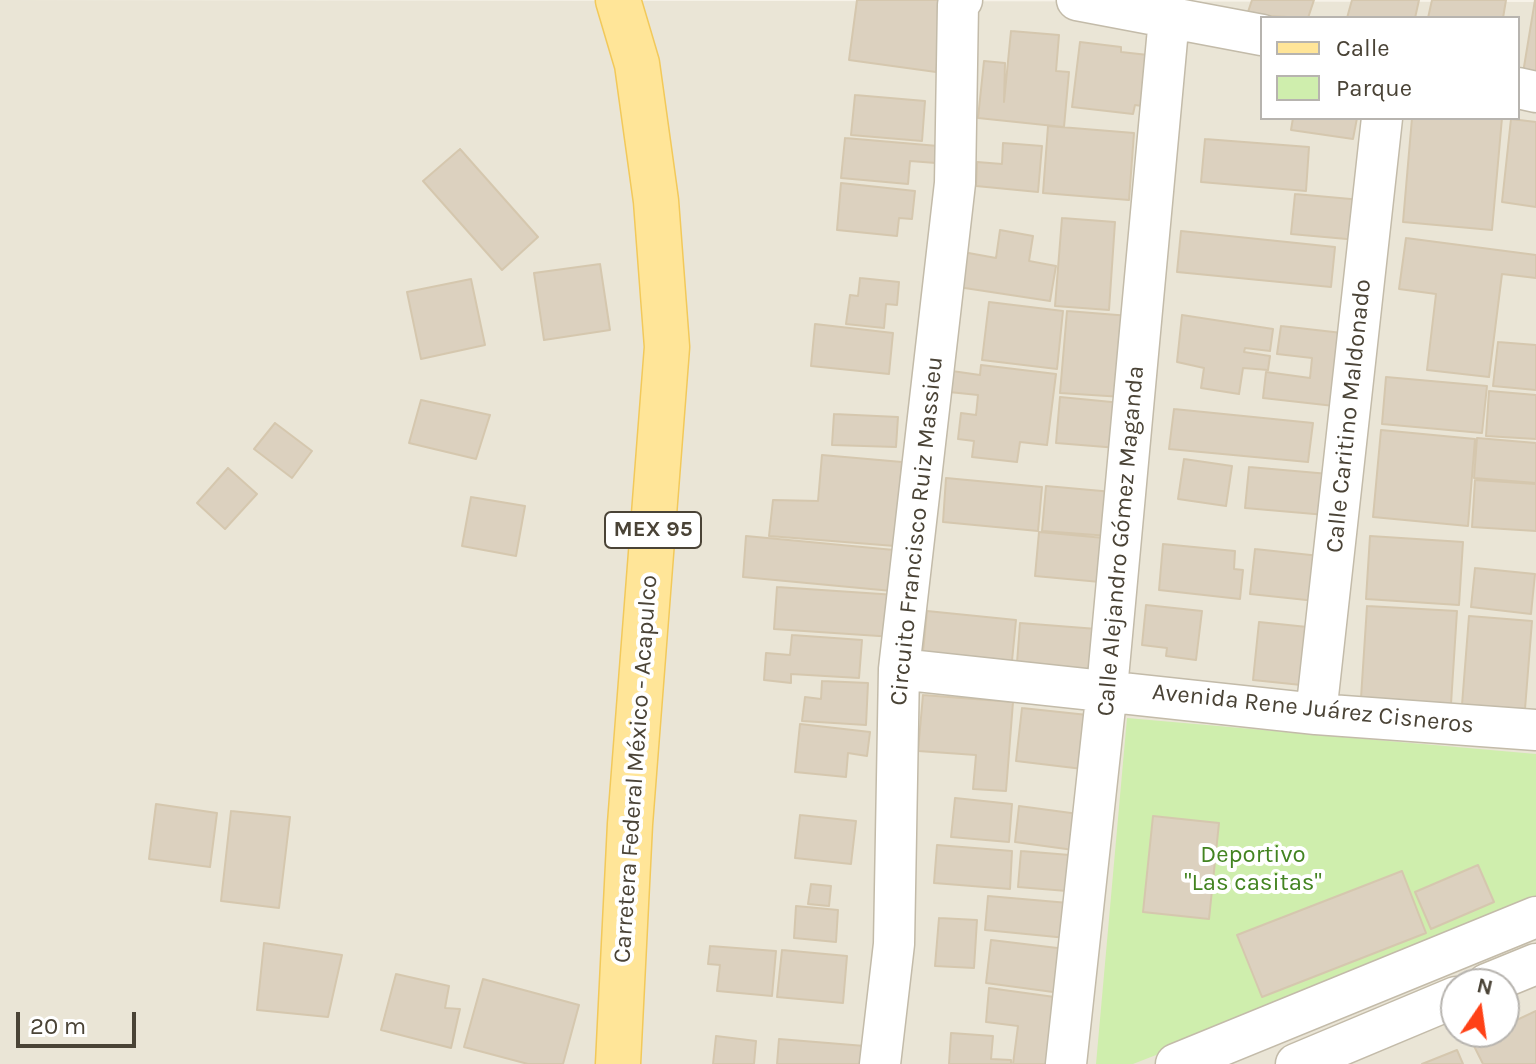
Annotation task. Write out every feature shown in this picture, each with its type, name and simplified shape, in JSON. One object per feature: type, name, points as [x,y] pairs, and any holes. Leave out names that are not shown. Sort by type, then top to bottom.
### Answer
[{"type":"main road","name":"Carretera Federal México - Acapulco","points":[[618,0],[637,64],[656,201],[667,347],[630,824],[618,1064]]},
{"type":"street","name":"Circuito Francisco Ruiz Massieu","points":[[880,1064],[894,944],[899,669],[955,183],[958,5],[962,0]]},
{"type":"street","points":[[1077,0],[1260,35]]},
{"type":"street","name":"Calle Alejandro Gómez Maganda","points":[[1066,1064],[1107,689],[1169,18]]},
{"type":"street","name":"Calle Caritino Maldonado","points":[[1316,714],[1382,120]]},
{"type":"street","name":"Avenida Rene Juárez Cisneros","points":[[899,669],[1107,689],[1316,714],[1536,730]]},
{"type":"street","points":[[1176,1064],[1536,917]]},
{"type":"street","points":[[1296,1064],[1379,1048],[1440,1008]]},
{"type":"shaded area","points":[[0,0],[1536,2],[1536,1064],[0,1064]]},
{"type":"green space","name":"Deportivo \"Las casitas\"","points":[[1127,718],[1536,754],[1536,907],[1133,1064],[1096,1064]]},
{"type":"building","points":[[857,0],[945,0],[936,72],[849,60]]},
{"type":"building","points":[[1252,0],[1314,0],[1309,16],[1247,15]]},
{"type":"building","points":[[1352,0],[1419,0],[1415,16],[1348,16]]},
{"type":"building","points":[[1432,0],[1506,0],[1503,16],[1428,16]]},
{"type":"building","points":[[1536,0],[1536,75],[1523,73]]},
{"type":"building","points":[[1011,31],[1059,35],[1056,71],[1069,72],[1064,127],[978,118],[984,61],[1005,63],[1004,102]]},
{"type":"building","points":[[1080,42],[1121,47],[1121,52],[1157,56],[1142,106],[1135,105],[1133,114],[1072,107]]},
{"type":"building","points":[[855,95],[925,101],[922,141],[851,135]]},
{"type":"building","points":[[1293,120],[1357,120],[1353,139],[1291,130]]},
{"type":"building","points":[[1412,120],[1502,120],[1492,230],[1403,222]]},
{"type":"building","points":[[1511,120],[1536,122],[1536,207],[1502,202]]},
{"type":"building","points":[[1048,126],[1134,133],[1129,200],[1043,193]]},
{"type":"building","points":[[845,138],[938,146],[936,163],[910,161],[908,184],[841,178]]},
{"type":"building","points":[[1205,139],[1309,147],[1306,191],[1201,182]]},
{"type":"building","points":[[1003,143],[1042,146],[1038,192],[976,186],[977,162],[1002,164]]},
{"type":"building","points":[[460,149],[538,237],[502,270],[423,181]]},
{"type":"building","points":[[841,183],[915,191],[912,219],[899,218],[897,236],[837,230]]},
{"type":"building","points":[[1295,194],[1362,200],[1358,240],[1291,234]]},
{"type":"building","points":[[1062,218],[1115,222],[1109,310],[1055,306]]},
{"type":"building","points":[[1000,230],[1033,236],[1029,261],[1056,266],[1050,301],[958,287],[963,252],[996,258]]},
{"type":"building","points":[[1181,231],[1335,247],[1331,287],[1177,272]]},
{"type":"building","points":[[1406,238],[1536,255],[1536,278],[1502,274],[1489,377],[1427,370],[1436,294],[1399,289]]},
{"type":"building","points":[[600,264],[610,330],[544,340],[534,273]]},
{"type":"building","points":[[860,278],[899,282],[897,305],[886,304],[884,328],[846,324],[850,295],[858,296]]},
{"type":"building","points":[[471,279],[485,345],[421,359],[407,292]]},
{"type":"building","points":[[989,302],[1063,311],[1057,369],[982,360]]},
{"type":"building","points":[[1067,311],[1130,316],[1123,397],[1060,393]]},
{"type":"building","points":[[1182,315],[1273,329],[1270,351],[1245,348],[1244,352],[1270,356],[1268,370],[1243,368],[1239,394],[1201,388],[1204,368],[1177,362]]},
{"type":"building","points":[[815,324],[893,333],[889,374],[811,366]]},
{"type":"building","points":[[1281,326],[1351,334],[1343,407],[1263,398],[1266,372],[1310,378],[1312,358],[1277,354]]},
{"type":"building","points":[[1498,342],[1536,345],[1536,390],[1493,386]]},
{"type":"building","points":[[981,365],[1056,374],[1047,445],[1020,442],[1017,462],[972,457],[974,441],[958,439],[961,413],[976,415],[978,395],[949,392],[952,371],[980,375]]},
{"type":"building","points":[[1386,377],[1487,386],[1482,433],[1382,424]]},
{"type":"building","points":[[1489,391],[1536,395],[1536,439],[1486,436]]},
{"type":"building","points":[[1060,397],[1122,403],[1118,448],[1056,443]]},
{"type":"building","points":[[421,400],[490,415],[476,459],[409,443]]},
{"type":"building","points":[[1174,409],[1313,423],[1308,462],[1169,449]]},
{"type":"building","points":[[834,414],[898,417],[896,447],[832,445]]},
{"type":"building","points":[[275,423],[312,451],[292,478],[254,449]]},
{"type":"building","points":[[1381,430],[1475,439],[1468,526],[1373,517]]},
{"type":"building","points":[[1477,438],[1536,443],[1536,483],[1474,478]]},
{"type":"building","points":[[822,455],[902,462],[895,546],[769,536],[773,500],[818,501]]},
{"type":"building","points":[[1184,459],[1232,466],[1226,506],[1178,499]]},
{"type":"building","points":[[1249,467],[1329,474],[1326,515],[1245,508]]},
{"type":"building","points":[[228,468],[257,494],[225,529],[197,503]]},
{"type":"building","points":[[946,478],[1042,487],[1038,531],[943,522]]},
{"type":"building","points":[[1475,480],[1536,484],[1536,531],[1472,527]]},
{"type":"building","points":[[1046,486],[1113,492],[1109,536],[1042,531]]},
{"type":"building","points":[[471,497],[525,506],[516,556],[462,546]]},
{"type":"building","points":[[1039,532],[1115,539],[1111,583],[1035,576]]},
{"type":"building","points":[[746,536],[894,550],[892,591],[743,577]]},
{"type":"building","points":[[1370,536],[1463,542],[1459,605],[1366,599]]},
{"type":"building","points":[[1163,544],[1235,551],[1234,569],[1243,570],[1240,599],[1159,590]]},
{"type":"building","points":[[1255,549],[1320,556],[1316,601],[1250,594]]},
{"type":"building","points":[[1475,568],[1535,574],[1531,614],[1471,607]]},
{"type":"building","points":[[777,587],[896,595],[894,637],[774,629]]},
{"type":"building","points":[[1146,605],[1202,611],[1196,660],[1166,656],[1167,648],[1142,645]]},
{"type":"building","points":[[1367,606],[1457,611],[1451,704],[1361,698]]},
{"type":"building","points":[[927,611],[1016,620],[1011,671],[922,662]]},
{"type":"building","points":[[1469,616],[1532,621],[1525,709],[1462,705]]},
{"type":"building","points":[[1259,622],[1317,628],[1311,686],[1253,680]]},
{"type":"building","points":[[1020,623],[1097,629],[1092,682],[1016,676]]},
{"type":"building","points":[[792,635],[862,640],[859,678],[791,674],[791,683],[764,680],[766,653],[790,655]]},
{"type":"building","points":[[822,681],[868,683],[866,725],[802,721],[805,697],[821,699]]},
{"type":"building","points":[[923,695],[1013,702],[1006,791],[973,789],[976,755],[918,751]]},
{"type":"building","points":[[1022,708],[1097,716],[1091,770],[1016,761]]},
{"type":"building","points":[[800,724],[870,732],[867,756],[848,753],[846,777],[795,772]]},
{"type":"building","points":[[955,798],[1012,804],[1009,842],[951,837]]},
{"type":"building","points":[[156,804],[217,813],[210,867],[149,859]]},
{"type":"building","points":[[1019,806],[1086,815],[1081,851],[1015,842]]},
{"type":"building","points":[[231,811],[290,817],[279,908],[221,901]]},
{"type":"building","points":[[800,815],[856,821],[851,864],[795,858]]},
{"type":"building","points":[[1153,816],[1219,823],[1209,919],[1143,912]]},
{"type":"building","points":[[937,845],[1012,851],[1010,889],[934,883]]},
{"type":"building","points":[[1021,851],[1082,856],[1079,892],[1018,887]]},
{"type":"building","points":[[1478,865],[1494,902],[1431,929],[1415,892]]},
{"type":"building","points":[[1402,871],[1426,933],[1262,997],[1237,935]]},
{"type":"building","points":[[811,884],[831,886],[829,906],[808,904]]},
{"type":"building","points":[[988,896],[1080,904],[1077,939],[985,930]]},
{"type":"building","points":[[796,906],[838,910],[836,942],[794,938]]},
{"type":"building","points":[[939,918],[977,920],[974,968],[935,966]]},
{"type":"building","points":[[991,940],[1074,950],[1068,994],[986,983]]},
{"type":"building","points":[[264,943],[342,955],[328,1017],[257,1010]]},
{"type":"building","points":[[710,946],[776,951],[772,996],[717,991],[720,965],[708,964]]},
{"type":"building","points":[[782,950],[847,956],[843,1003],[777,997]]},
{"type":"building","points":[[396,974],[449,986],[445,1008],[460,1009],[451,1048],[381,1030]]},
{"type":"building","points":[[483,979],[579,1005],[563,1064],[528,1064],[464,1047]]},
{"type":"building","points":[[989,988],[1069,999],[1062,1064],[1013,1064],[1018,1026],[986,1022]]},
{"type":"building","points":[[1536,1011],[1536,1064],[1483,1064],[1475,1048],[1520,1048],[1520,1018]]},
{"type":"building","points":[[951,1033],[993,1036],[991,1059],[1011,1060],[1011,1064],[949,1064]]},
{"type":"building","points":[[716,1036],[756,1041],[754,1064],[713,1064]]},
{"type":"building","points":[[779,1039],[877,1047],[876,1064],[777,1064]]},
{"type":"building","points":[[1457,1050],[1463,1064],[1422,1064]]}]
